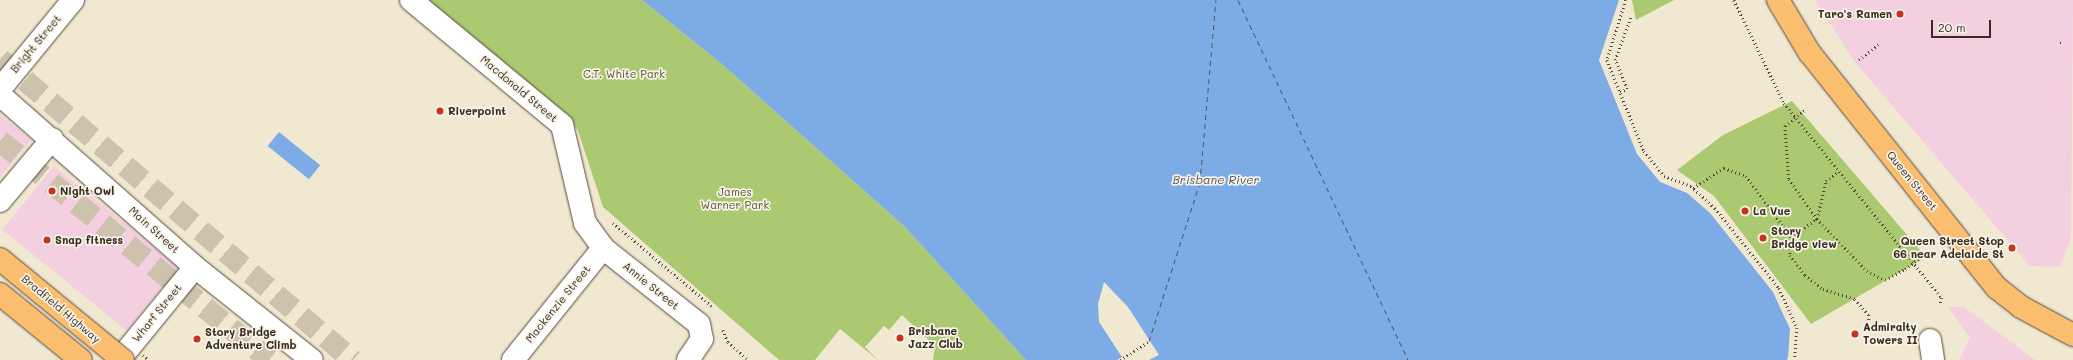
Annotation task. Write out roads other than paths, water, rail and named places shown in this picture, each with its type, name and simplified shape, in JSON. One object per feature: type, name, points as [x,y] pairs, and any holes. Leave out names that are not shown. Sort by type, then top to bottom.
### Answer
[{"type":"main road","name":"Queen Street","points":[[1778,0],[1809,52],[1998,288],[2021,307],[2073,335]]},
{"type":"main road","name":"Bradfield Highway","points":[[0,259],[123,360]]},
{"type":"main road","points":[[0,294],[81,360]]},
{"type":"street","name":"Bright Street","points":[[0,89],[73,0]]},
{"type":"street","name":"Macdonald Street","points":[[411,0],[562,125],[570,149],[580,210],[604,248]]},
{"type":"street","name":"Main Street","points":[[0,95],[52,138],[195,267],[312,360]]},
{"type":"street","points":[[0,201],[52,138]]},
{"type":"street","name":"Annie Street","points":[[604,248],[711,318],[702,339],[688,360]]},
{"type":"street","name":"Mackenzie Street","points":[[513,360],[604,248]]},
{"type":"street","name":"Wharf Street","points":[[119,360],[195,267]]},
{"type":"water","name":"Brisbane River","points":[[642,0],[1619,0],[1599,60],[1637,154],[1660,182],[1687,193],[1710,213],[1773,292],[1790,329],[1788,357],[1787,360],[1026,360],[905,227],[723,65]]},
{"type":"water","points":[[279,132],[320,165],[309,179],[268,146]]},
{"type":"tunnel","points":[[0,59],[353,360]]},
{"type":"tunnel","points":[[0,141],[269,360]]},
{"type":"place","name":"Taro's Ramen","points":[[1900,14]]},
{"type":"place","name":"Riverpoint","points":[[440,111]]},
{"type":"place","name":"Night Owl","points":[[52,191]]},
{"type":"place","name":"La Vue","points":[[1745,211]]},
{"type":"place","name":"Story Bridge view","points":[[1763,238]]},
{"type":"place","name":"Snap fitness","points":[[47,240]]},
{"type":"place","name":"Queen Street Stop 66 near Adelaide St","points":[[2012,248]]},
{"type":"place","name":"Admiralty Towers II","points":[[1855,334]]},
{"type":"place","name":"Brisbane Jazz Club","points":[[900,338]]},
{"type":"place","name":"Story Bridge Adventure Climb","points":[[197,339]]},
{"type":"park label","name":"C.T. White Park","points":[[624,74]]},
{"type":"park label","name":"James Warner Park","points":[[735,199]]}]
